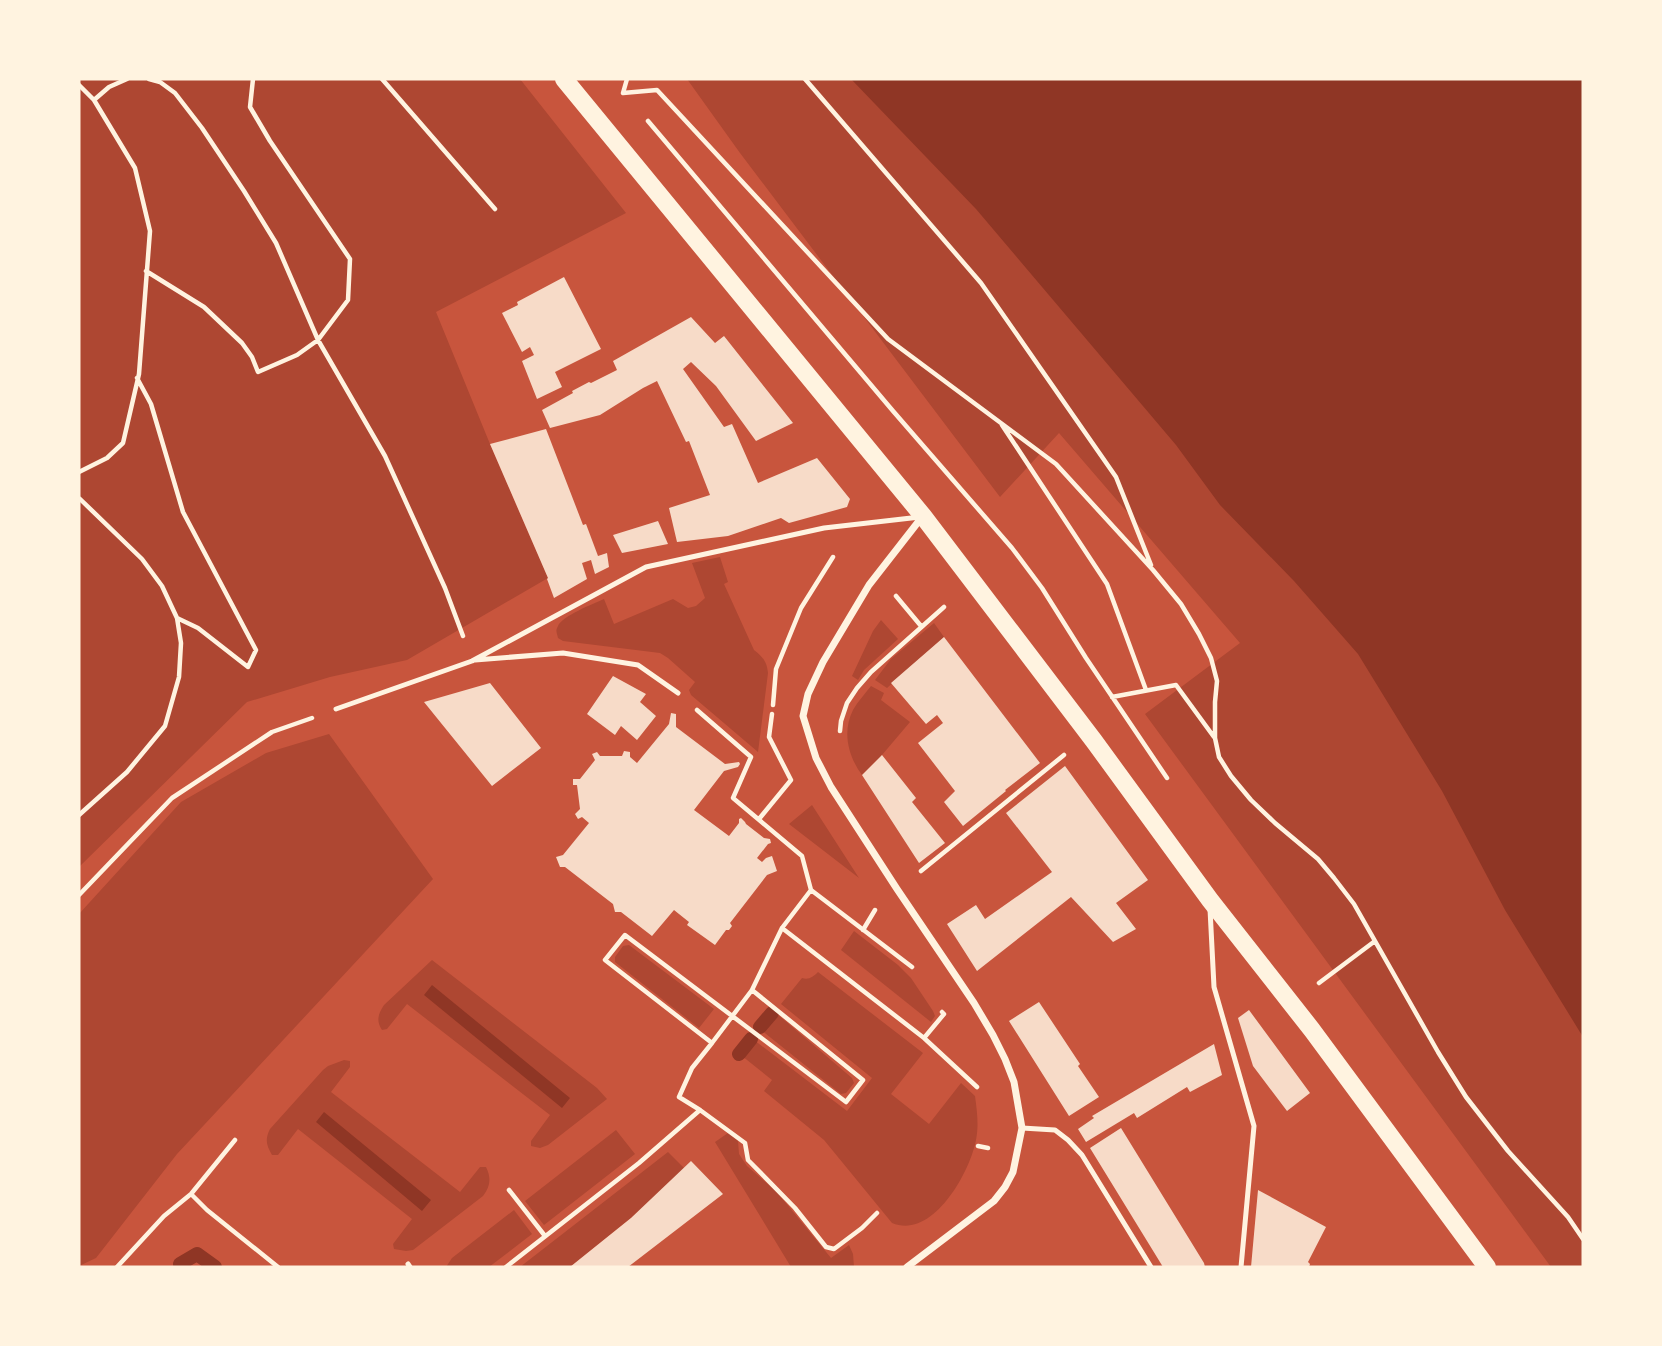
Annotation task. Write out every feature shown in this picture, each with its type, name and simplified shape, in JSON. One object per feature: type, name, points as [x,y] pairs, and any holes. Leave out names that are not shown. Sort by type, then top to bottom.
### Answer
[{"type":"main road","points":[[564,79],[923,516],[1487,1267]]},
{"type":"street","points":[[907,1267],[994,1200],[1005,1187],[1013,1172],[1023,1128],[1014,1082],[993,1035],[831,786],[816,758],[803,716],[807,694],[823,662],[869,584],[923,516]]},
{"type":"lane","points":[[336,709],[472,661],[646,567],[824,528],[923,516]]},
{"type":"lane","points":[[472,661],[576,654],[638,665],[678,694]]},
{"type":"lane","points":[[1210,900],[1214,987],[1254,1126],[1241,1267]]},
{"type":"lane","points":[[1023,1128],[1055,1130],[1082,1155],[1151,1267]]},
{"type":"path","points":[[94,100],[109,87],[127,79]]},
{"type":"path","points":[[149,79],[160,82],[174,93],[202,128],[276,243],[318,340],[385,456],[445,589],[472,661]]},
{"type":"path","points":[[146,271],[204,307],[242,343],[258,372],[297,355],[318,340],[348,300],[350,259],[250,107],[253,79]]},
{"type":"path","points":[[382,79],[495,209]]},
{"type":"path","points":[[623,93],[627,79]]},
{"type":"path","points":[[805,79],[981,283],[1116,477],[1153,569]]},
{"type":"path","points":[[79,85],[94,100],[135,168],[150,230],[137,378],[123,443],[107,458],[79,472]]},
{"type":"path","points":[[617,86],[632,103]]},
{"type":"path","points":[[623,93],[657,90],[888,339],[1056,464],[1153,569],[1181,604],[1211,658],[1217,681],[1215,738],[1219,757],[1231,776],[1275,823],[1318,859],[1354,904],[1466,1097],[1508,1151],[1568,1217],[1583,1239]]},
{"type":"path","points":[[641,113],[1012,548],[1042,588],[1169,780]]},
{"type":"path","points":[[137,378],[151,404],[183,512],[256,650],[248,667],[198,628],[177,618]]},
{"type":"path","points":[[1000,424],[1107,584],[1146,690]]},
{"type":"path","points":[[79,499],[142,559],[162,586],[177,618],[181,643],[179,677],[165,726],[127,772],[79,815]]},
{"type":"path","points":[[759,819],[791,780],[769,737],[776,669],[801,608],[853,525]]},
{"type":"path","points":[[840,740],[841,721],[847,703],[857,688],[871,672],[944,607]]},
{"type":"path","points":[[1112,697],[1176,685],[1215,738]]},
{"type":"path","points":[[678,694],[751,757],[733,798],[802,856],[811,890],[918,972]]},
{"type":"path","points":[[79,895],[172,798],[272,732],[336,709]]},
{"type":"path","points":[[921,871],[1089,735]]},
{"type":"path","points":[[811,890],[782,928],[752,990],[692,1068],[679,1097],[745,1143],[748,1160],[795,1208],[826,1247],[834,1249],[877,1213]]},
{"type":"path","points":[[782,928],[924,1038],[977,1087]]},
{"type":"path","points":[[712,1043],[606,960],[625,935],[846,1102],[863,1080],[752,990]]},
{"type":"path","points":[[1315,986],[1375,941]]},
{"type":"path","points":[[924,1038],[944,1014],[941,1010]]},
{"type":"path","points":[[506,1267],[639,1163],[700,1110]]},
{"type":"path","points":[[117,1267],[164,1216],[191,1194],[235,1140]]},
{"type":"path","points":[[509,1190],[545,1237]]},
{"type":"path","points":[[191,1194],[278,1267]]},
{"type":"shaded area","points":[[79,79],[520,79],[626,213],[436,312],[548,578],[407,660],[330,677],[247,702],[79,867]]},
{"type":"shaded area","points":[[687,79],[1583,79],[1583,1267],[1551,1267],[1145,714],[1240,643],[1059,433],[1000,497]]},
{"type":"shaded area","points":[[851,79],[1583,79],[1583,1037],[1505,910],[1442,791],[1358,654],[1294,581],[1220,505],[1176,445],[976,209]]},
{"type":"shaded area","points":[[720,557],[728,582],[724,584],[754,650],[764,660],[768,673],[758,752],[691,695],[689,690],[695,682],[660,653],[563,641],[558,638],[556,632],[565,618],[604,599],[614,624],[673,599],[688,608],[696,606],[705,598],[692,563]]},
{"type":"shaded area","points":[[881,620],[898,639],[864,670],[858,680],[852,676]]},
{"type":"shaded area","points":[[934,623],[944,637],[887,688],[875,680],[891,659]]},
{"type":"shaded area","points":[[871,686],[884,693],[881,700],[910,722],[862,775],[850,752],[847,735],[853,710]]},
{"type":"shaded area","points":[[329,734],[433,879],[177,1154],[96,1258],[79,1266],[79,914],[181,802],[266,753]]},
{"type":"shaded area","points":[[812,805],[859,878],[789,824]]},
{"type":"shaded area","points":[[854,931],[911,978],[933,1011],[935,1016],[931,1022],[841,950]]},
{"type":"shaded area","points":[[629,945],[714,1009],[699,1028],[615,962],[615,957],[623,946]]},
{"type":"shaded area","points":[[432,960],[597,1088],[607,1099],[548,1145],[540,1148],[531,1146],[531,1141],[550,1115],[407,1004],[387,1029],[382,1030],[378,1018],[384,1005]]},
{"type":"shaded area","points":[[818,972],[923,1053],[891,1094],[929,1124],[961,1083],[975,1096],[977,1134],[966,1169],[947,1200],[922,1222],[907,1226],[892,1223],[824,1140],[764,1091],[772,1080],[742,1056],[754,1040],[847,1111],[872,1078],[781,1004],[802,978],[811,978]]},
{"type":"shaded area","points":[[432,985],[570,1098],[562,1108],[424,995]]},
{"type":"shaded area","points":[[776,1013],[852,1078],[854,1083],[846,1093],[841,1094],[761,1030]]},
{"type":"shaded area","points":[[344,1060],[350,1061],[350,1067],[331,1092],[460,1192],[480,1167],[486,1167],[488,1171],[489,1185],[483,1196],[413,1250],[394,1249],[393,1244],[412,1219],[298,1129],[278,1155],[272,1155],[268,1148],[270,1129],[323,1070]]},
{"type":"shaded area","points":[[324,1112],[431,1200],[422,1211],[316,1122]]},
{"type":"shaded area","points":[[616,1130],[635,1154],[544,1225],[525,1201]]},
{"type":"shaded area","points":[[728,1133],[738,1141],[739,1154],[747,1166],[776,1191],[831,1258],[849,1245],[854,1267],[791,1267],[715,1142]]},
{"type":"shaded area","points":[[668,1152],[686,1170],[570,1267],[520,1267]]},
{"type":"shaded area","points":[[514,1210],[532,1234],[489,1267],[446,1267],[452,1258]]},
{"type":"building","points":[[564,277],[601,349],[555,372],[562,387],[537,399],[522,361],[534,355],[530,347],[522,352],[502,313]]},
{"type":"building","points":[[691,317],[715,343],[724,336],[793,423],[756,441],[716,386],[691,362],[683,369],[724,427],[732,424],[758,483],[817,458],[850,499],[847,507],[789,523],[781,518],[728,536],[677,542],[669,508],[710,495],[689,441],[686,442],[657,381],[600,415],[550,428],[542,410],[573,393],[572,391],[617,370],[613,361]]},
{"type":"building","points":[[546,429],[583,525],[586,524],[598,556],[607,553],[609,567],[595,574],[591,560],[582,563],[587,579],[554,598],[548,578],[490,444]]},
{"type":"building","points":[[658,521],[668,544],[622,553],[613,535]]},
{"type":"building","points":[[944,637],[1040,763],[963,826],[944,802],[955,791],[918,743],[943,723],[937,715],[926,724],[891,683]]},
{"type":"building","points":[[613,676],[646,694],[640,702],[656,716],[637,740],[621,726],[615,735],[587,714]]},
{"type":"building","points":[[490,683],[541,748],[492,786],[424,702]]},
{"type":"building","points":[[671,713],[676,714],[676,727],[725,764],[740,764],[724,771],[694,810],[729,836],[741,818],[764,838],[770,839],[771,843],[757,858],[762,862],[772,856],[777,871],[767,875],[730,923],[732,926],[715,945],[687,925],[689,922],[674,910],[652,936],[621,912],[615,912],[613,904],[565,867],[560,867],[556,857],[563,855],[589,823],[582,817],[578,819],[575,814],[580,809],[577,785],[573,785],[573,779],[580,779],[595,760],[592,754],[597,752],[600,756],[622,756],[624,751],[630,752],[630,757],[637,763],[669,724]]},
{"type":"building","points":[[882,755],[916,798],[912,802],[945,843],[919,863],[862,775]]},
{"type":"building","points":[[1065,766],[1148,880],[1116,903],[1136,929],[1113,942],[1071,897],[977,971],[947,924],[976,905],[985,919],[1052,872],[1006,813]]},
{"type":"building","points":[[1039,1002],[1099,1097],[1069,1116],[1009,1021]]},
{"type":"building","points":[[1249,1010],[1310,1093],[1287,1111],[1253,1066],[1238,1018]]},
{"type":"building","points":[[1214,1044],[1222,1075],[1190,1092],[1187,1087],[1137,1118],[1134,1113],[1086,1142],[1078,1129],[1094,1118],[1092,1116]]},
{"type":"building","points":[[1121,1128],[1205,1267],[1163,1267],[1090,1148]]},
{"type":"building","points":[[691,1161],[723,1194],[628,1267],[570,1267],[631,1218]]},
{"type":"building","points":[[1258,1190],[1326,1227],[1308,1262],[1309,1267],[1251,1267]]},
{"type":"waterway","points":[[760,1027],[772,1013]]},
{"type":"waterway","points":[[739,1054],[751,1039]]},
{"type":"waterway","points":[[180,1264],[197,1254],[215,1267]]}]
